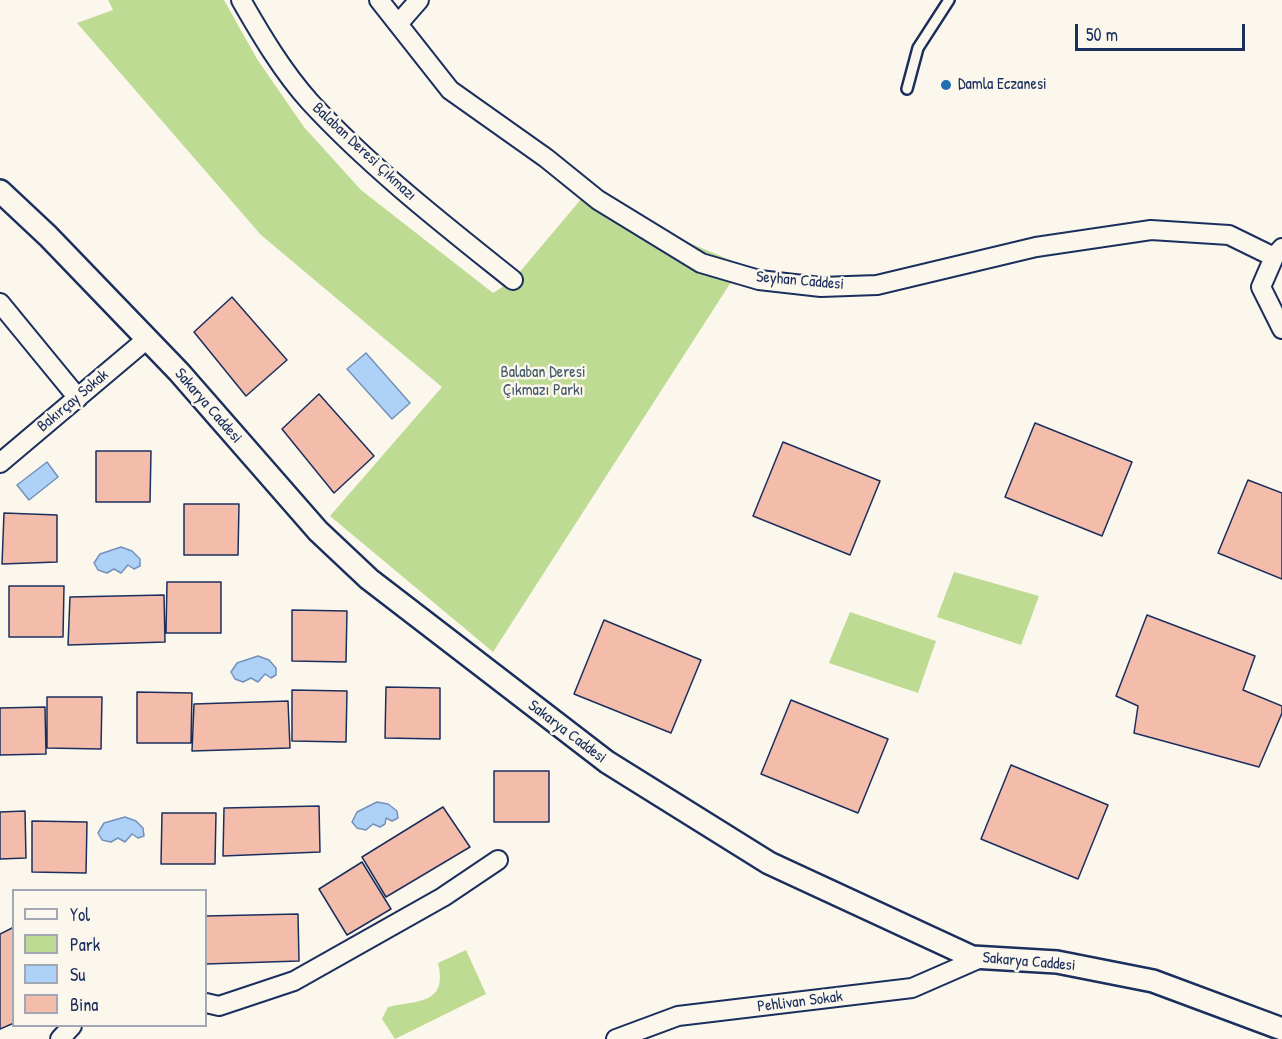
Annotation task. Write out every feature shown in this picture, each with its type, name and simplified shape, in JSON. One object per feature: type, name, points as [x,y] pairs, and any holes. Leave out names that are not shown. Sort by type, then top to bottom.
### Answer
[{"type":"street","name":"Balaban Deresi Çıkmazı","points":[[241,0],[263,39],[309,101],[433,216],[513,280]]},
{"type":"street","name":"Seyhan Caddesi","points":[[379,0],[450,90],[546,158],[598,200],[701,263],[759,280],[821,287],[877,285],[1036,247],[1151,230],[1229,235],[1278,252]]},
{"type":"street","points":[[398,24],[419,0]]},
{"type":"street","name":"Sakarya Caddesi","points":[[0,191],[48,236],[178,372],[318,531],[369,579],[606,762],[769,863],[972,957],[1058,962],[1153,981],[1282,1029]]},
{"type":"street","points":[[1278,252],[1261,287],[1282,329]]},
{"type":"street","points":[[0,303],[78,398]]},
{"type":"street","name":"Bakırçay Sokak","points":[[0,463],[147,339]]},
{"type":"street","points":[[207,1003],[219,1006],[294,981],[443,897],[498,860]]},
{"type":"street","name":"Pehlivan Sokak","points":[[616,1039],[678,1016],[912,988],[983,957]]},
{"type":"street","points":[[60,1039],[71,1027]]},
{"type":"lane","points":[[907,89],[918,48],[949,0]]},
{"type":"green space","name":"Balaban Deresi Çıkmazı Parkı","points":[[108,0],[224,0],[257,59],[304,127],[361,190],[493,293],[513,280],[582,198],[742,265],[493,652],[330,516],[442,387],[261,235],[77,23],[113,10]]},
{"type":"green space","points":[[954,572],[1039,596],[1021,645],[937,617]]},
{"type":"green space","points":[[850,612],[936,641],[918,693],[829,663]]},
{"type":"green space","points":[[466,950],[486,994],[395,1039],[382,1019],[388,1007],[419,1001],[434,994],[440,977],[438,963]]},
{"type":"water","points":[[366,353],[410,403],[392,419],[347,369]]},
{"type":"water","points":[[47,462],[58,477],[29,500],[17,485]]},
{"type":"water","points":[[121,547],[132,551],[140,559],[140,566],[134,569],[128,565],[121,573],[114,569],[107,573],[98,570],[94,563],[100,554]]},
{"type":"water","points":[[258,656],[269,660],[276,668],[276,675],[271,678],[265,674],[258,682],[251,678],[243,682],[235,679],[231,672],[237,663]]},
{"type":"water","points":[[377,802],[388,804],[397,811],[398,818],[392,821],[386,818],[385,824],[380,827],[373,824],[366,830],[357,828],[352,822],[357,812]]},
{"type":"water","points":[[125,817],[136,821],[143,828],[144,836],[138,838],[132,834],[125,842],[118,838],[111,842],[102,840],[98,833],[104,823]]},
{"type":"building","points":[[232,297],[287,360],[246,396],[194,332]]},
{"type":"building","points":[[319,394],[374,456],[334,493],[282,429]]},
{"type":"building","points":[[1035,423],[1132,462],[1102,536],[1005,497]]},
{"type":"building","points":[[783,442],[880,481],[850,555],[753,516]]},
{"type":"building","points":[[96,451],[151,451],[150,502],[96,502]]},
{"type":"building","points":[[1248,480],[1282,493],[1282,579],[1218,553]]},
{"type":"building","points":[[184,504],[239,504],[238,555],[184,555]]},
{"type":"building","points":[[4,513],[57,515],[57,562],[2,564]]},
{"type":"building","points":[[167,582],[221,582],[221,633],[166,633]]},
{"type":"building","points":[[9,586],[64,586],[63,637],[9,637]]},
{"type":"building","points":[[164,595],[165,642],[68,645],[70,597]]},
{"type":"building","points":[[292,610],[347,611],[346,662],[292,661]]},
{"type":"building","points":[[1147,615],[1255,656],[1243,690],[1282,706],[1282,713],[1259,767],[1134,733],[1138,706],[1116,696]]},
{"type":"building","points":[[604,620],[701,660],[671,733],[574,694]]},
{"type":"building","points":[[386,687],[440,688],[440,739],[385,738]]},
{"type":"building","points":[[292,690],[347,691],[346,742],[292,741]]},
{"type":"building","points":[[137,692],[192,693],[191,743],[137,743]]},
{"type":"building","points":[[47,697],[102,697],[101,749],[47,748]]},
{"type":"building","points":[[791,700],[888,739],[858,813],[761,774]]},
{"type":"building","points":[[288,701],[290,748],[192,751],[194,704]]},
{"type":"building","points":[[45,707],[46,754],[0,755],[0,708]]},
{"type":"building","points":[[1011,765],[1108,805],[1078,879],[981,839]]},
{"type":"building","points":[[494,771],[549,771],[549,822],[494,822]]},
{"type":"building","points":[[319,806],[320,852],[223,856],[224,808]]},
{"type":"building","points":[[443,807],[470,847],[386,897],[362,857]]},
{"type":"building","points":[[25,811],[26,858],[0,859],[0,812]]},
{"type":"building","points":[[162,813],[216,813],[215,864],[161,864]]},
{"type":"building","points":[[32,821],[87,822],[86,873],[32,872]]},
{"type":"building","points":[[362,862],[391,909],[347,935],[319,889]]},
{"type":"building","points":[[298,914],[299,961],[207,964],[207,916]]},
{"type":"building","points":[[12,928],[12,1024],[0,1029],[0,934]]},
{"type":"place","name":"Damla Eczanesi","points":[[946,85]]}]
